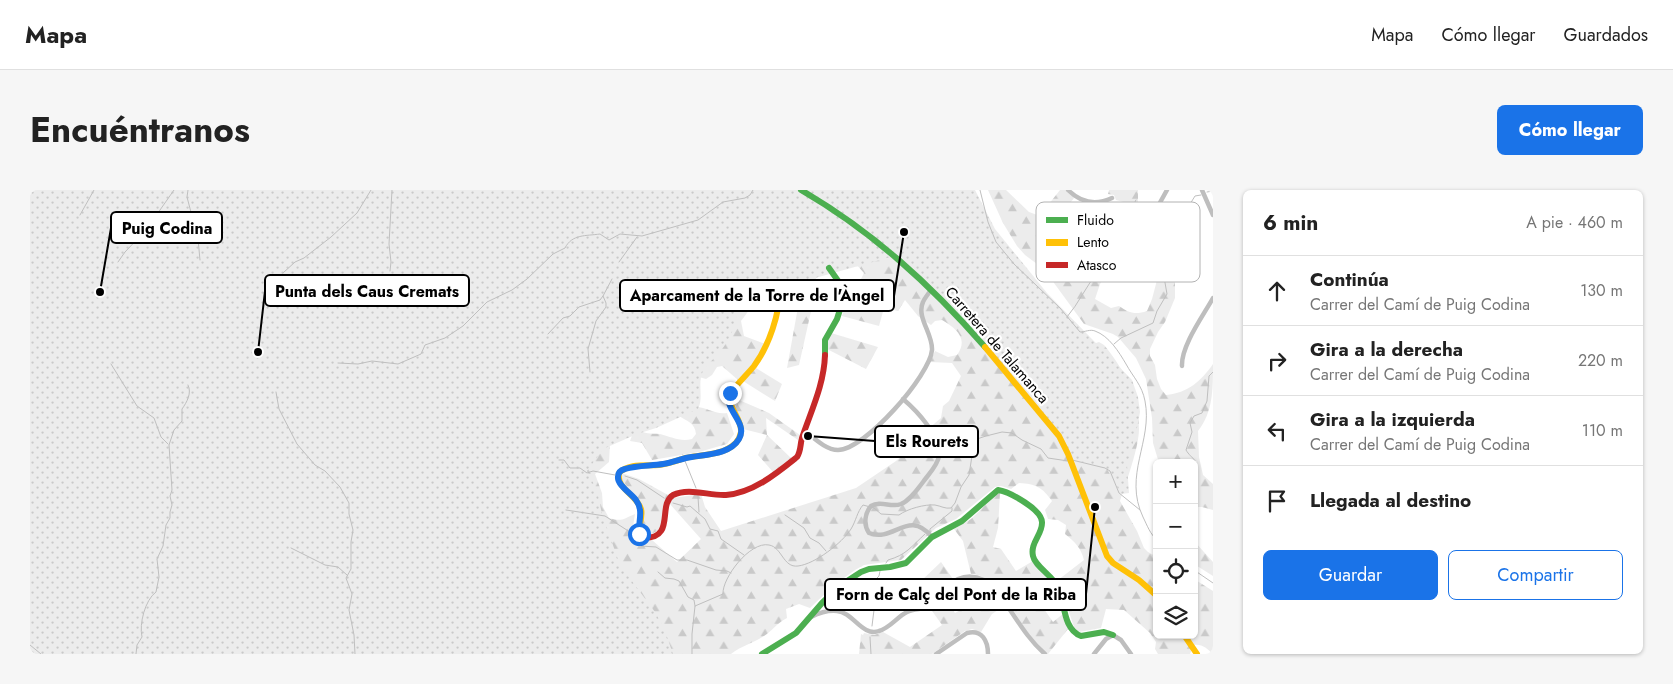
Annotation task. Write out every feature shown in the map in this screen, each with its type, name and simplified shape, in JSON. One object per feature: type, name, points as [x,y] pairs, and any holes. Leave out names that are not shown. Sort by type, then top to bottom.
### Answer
[{"type":"street","name":"Carretera de Talamanca","points":[[801,190],[842,215],[874,238],[898,258],[965,323],[1059,436],[1068,454],[1107,556],[1113,563],[1139,580],[1155,594]]},
{"type":"street","points":[[1068,190],[1084,201],[1099,202],[1112,198]]},
{"type":"street","points":[[1160,202],[1167,190]]},
{"type":"street","points":[[1202,190],[1213,215]]},
{"type":"street","points":[[780,288],[772,331],[766,348],[752,369],[728,396],[729,404],[741,428],[740,436],[736,442],[726,449],[715,453],[666,464],[629,468],[622,470],[618,474],[621,484],[636,499],[640,509],[638,533],[645,539],[663,530],[666,521],[666,503],[674,494],[698,492],[728,495],[765,481],[797,457],[824,372],[825,340],[838,319],[843,300],[841,285],[829,268]]},
{"type":"street","points":[[805,431],[832,449],[846,448],[871,433],[903,399],[919,377],[932,350],[922,310],[922,302],[931,289]]},
{"type":"street","points":[[1182,366],[1181,360],[1185,349],[1213,298]]},
{"type":"street","points":[[903,399],[915,410],[932,434],[940,455],[924,482],[908,500],[897,505],[874,504],[868,510],[866,525],[872,534],[882,534],[916,525],[924,528],[932,537]]},
{"type":"street","points":[[762,654],[796,633],[828,596],[853,577],[869,569],[906,563],[932,537],[962,521],[998,490],[1036,510],[1040,515],[1041,529],[1032,549],[1032,554],[1056,581],[1067,621],[1075,634],[1083,636],[1102,631],[1108,632],[1121,640],[1131,654]]},
{"type":"street","points":[[810,617],[826,612],[840,611],[865,630],[876,632],[883,630],[907,612],[932,604],[953,582],[966,577],[977,577],[987,582],[995,590],[1029,638],[1045,654]]},
{"type":"street","points":[[936,654],[967,633],[973,632],[979,633],[984,638],[988,654]]},
{"type":"street","points":[[1094,654],[1106,639],[1113,635]]},
{"type":"street","points":[[1187,639],[1196,654]]},
{"type":"green space","points":[[30,190],[75,190],[986,228],[1093,344],[1099,342],[1104,345],[1118,364],[1129,384],[1136,406],[1139,429],[1132,465],[1120,501],[1144,548],[1153,555],[1153,638],[1124,610],[1106,609],[1101,628],[1079,632],[1074,627],[1058,580],[1084,560],[1083,556],[1077,546],[1065,534],[1066,525],[1058,520],[1048,519],[1045,510],[1052,501],[1042,489],[1030,484],[1019,483],[1011,489],[1001,486],[995,487],[956,519],[936,528],[901,560],[864,565],[833,586],[810,608],[799,604],[786,609],[787,618],[764,636],[731,654],[30,654]],"holes":[[[829,257],[854,262],[864,273],[858,285],[844,286],[846,304],[842,316],[879,326],[884,308],[898,311],[905,300],[918,316],[931,325],[935,321],[942,320],[956,330],[961,339],[962,344],[957,355],[948,357],[935,351],[930,362],[952,363],[961,376],[949,401],[943,406],[941,418],[928,429],[925,425],[909,441],[913,445],[896,461],[856,488],[721,531],[705,507],[701,494],[673,498],[669,503],[701,539],[677,562],[652,540],[641,542],[638,539],[634,529],[635,514],[620,520],[609,518],[603,507],[602,493],[595,474],[609,462],[610,444],[699,377],[706,379],[712,375],[717,367],[722,366],[738,380],[752,365],[765,344],[744,336],[741,321],[766,292],[781,284],[802,285],[787,368],[799,365],[814,298],[811,287]]]},
{"type":"green space","points":[[30,190],[975,190],[995,229],[1036,279],[1036,282],[1132,380],[1138,397],[1140,412],[1127,465],[1129,493],[1121,494],[1107,469],[1071,461],[1052,425],[898,255],[739,299],[731,334],[717,355],[706,366],[701,376],[700,405],[698,409],[603,449],[587,471],[597,490],[602,514],[620,565],[655,612],[664,628],[673,654],[30,654]]},
{"type":"green space","points":[[988,190],[1006,190],[1029,212],[1036,215],[1036,263],[1017,246],[1003,223]]},
{"type":"green space","points":[[1060,190],[1065,190],[1074,198],[1071,202],[1050,202]]},
{"type":"green space","points":[[1109,190],[1138,190],[1138,202],[1123,202],[1116,200],[1114,195],[1108,194]]},
{"type":"green space","points":[[1054,282],[1101,282],[1095,299],[1111,308],[1119,306],[1129,312],[1139,313],[1147,311],[1156,282],[1175,282],[1175,298],[1165,322],[1150,349],[1150,356],[1155,365],[1161,389],[1166,395],[1187,389],[1204,376],[1213,364],[1212,392],[1209,408],[1207,416],[1198,431],[1199,457],[1203,475],[1213,484],[1213,510],[1198,507],[1198,459],[1158,459],[1153,443],[1152,418],[1146,379],[1136,358],[1118,337],[1084,324]]},
{"type":"green space","points":[[831,333],[878,347],[866,369],[827,349]]},
{"type":"green space","points":[[756,368],[782,384],[775,401],[743,381]]},
{"type":"green space","points":[[732,394],[739,400],[769,413],[800,435],[798,440],[766,418],[767,435],[743,429],[731,402]]},
{"type":"green space","points":[[696,407],[719,413],[727,413],[734,434],[727,444],[699,452],[652,460],[642,443],[630,441],[633,433],[641,431],[680,440],[692,439],[696,434],[694,427],[679,416]]},
{"type":"green space","points":[[767,435],[791,458],[773,472],[758,455]]},
{"type":"green space","points":[[622,473],[639,479],[668,495],[663,507],[662,525],[653,533],[644,536],[641,532],[641,503],[620,478]]},
{"type":"green space","points":[[1000,493],[998,528],[993,547],[1001,549],[1016,571],[1033,561],[1050,578],[1026,594],[1030,601],[1040,603],[1053,622],[1064,613],[1068,629],[1048,654],[1031,637],[998,589],[981,576],[971,574],[963,541],[954,529],[971,519]]},
{"type":"green space","points":[[1198,545],[1213,562],[1213,576],[1198,567]]},
{"type":"green space","points":[[941,562],[953,579],[933,601],[920,582]]},
{"type":"green space","points":[[967,579],[979,580],[984,583],[993,591],[1004,606],[992,614],[981,632],[972,629],[965,631],[932,654],[859,654],[861,634],[874,635],[883,632],[910,647],[942,625],[930,608],[938,604],[943,597],[955,613],[972,604]]},
{"type":"green space","points":[[1198,582],[1213,591],[1213,654],[1205,647],[1194,645],[1190,654],[1158,654],[1155,649],[1156,642],[1154,639],[1198,639]]},
{"type":"waterway","points":[[80,215],[94,190]]},
{"type":"waterway","points":[[118,262],[146,230],[174,190]]},
{"type":"waterway","points":[[188,190],[187,197],[198,239],[200,260]]},
{"type":"waterway","points":[[283,273],[295,262],[304,258],[331,237],[357,213],[371,190]]},
{"type":"waterway","points":[[390,271],[389,244],[392,190]]},
{"type":"waterway","points":[[338,363],[358,364],[372,361],[398,364],[421,354],[425,345],[445,338],[463,326],[487,302],[512,290],[527,279],[553,254],[565,248],[575,238],[600,234],[609,240],[620,234],[642,236],[698,220],[723,202],[745,198],[753,190]]},
{"type":"waterway","points":[[980,190],[988,222],[996,242],[1014,264],[1060,308],[1080,332],[1095,331],[1109,340],[1140,386],[1144,395],[1146,416],[1136,487],[1143,517],[1153,536]]},
{"type":"waterway","points":[[1207,192],[1213,191]]},
{"type":"waterway","points":[[1191,202],[1195,196],[1201,195]]},
{"type":"waterway","points":[[619,262],[637,237]]},
{"type":"waterway","points":[[590,372],[588,349],[596,321],[606,307],[603,296],[612,279]]},
{"type":"waterway","points":[[1067,317],[1091,282]]},
{"type":"waterway","points":[[1114,344],[1121,338],[1153,323],[1157,311],[1167,294],[1165,282]]},
{"type":"waterway","points":[[548,334],[563,318],[570,316],[579,307],[600,300],[603,296]]},
{"type":"waterway","points":[[111,364],[137,406],[154,418],[161,437],[168,444]]},
{"type":"waterway","points":[[1193,459],[1186,450],[1192,432],[1190,423],[1194,416],[1202,413],[1207,401],[1209,376],[1213,372]]},
{"type":"waterway","points":[[136,654],[137,645],[142,637],[141,626],[146,606],[156,592],[159,577],[157,559],[163,546],[166,525],[170,518],[172,505],[170,496],[172,490],[169,445],[174,430],[182,421],[182,409],[189,394],[188,385]]},
{"type":"waterway","points":[[276,392],[279,409],[297,444],[315,465],[325,471],[340,487],[349,503],[349,514],[353,530],[351,569],[346,578],[352,594],[349,610],[354,635],[355,654]]},
{"type":"waterway","points":[[692,654],[695,606],[723,594],[724,587],[732,570],[754,549],[762,545],[769,545],[777,549],[789,564],[798,566],[828,552],[847,535],[863,505],[874,508],[881,514],[899,515],[926,505],[951,508],[969,475],[974,443],[977,439],[986,436],[1002,432],[1012,433],[1041,449],[1048,458],[1068,461]]},
{"type":"waterway","points":[[559,460],[564,460],[570,468],[580,468],[587,473],[593,471],[615,475]]},
{"type":"waterway","points":[[1072,460],[1110,471],[1119,493],[1140,510]]},
{"type":"waterway","points":[[685,461],[696,488]]},
{"type":"waterway","points":[[625,476],[637,480],[664,498]]},
{"type":"waterway","points":[[698,497],[699,512]]},
{"type":"waterway","points":[[673,503],[687,507],[690,506],[705,519],[710,529],[718,531],[721,539],[744,555]]},
{"type":"waterway","points":[[930,529],[952,511],[952,508]]},
{"type":"waterway","points":[[566,510],[605,516],[633,534],[641,546],[656,547],[677,560],[687,560],[731,573]]},
{"type":"waterway","points":[[785,515],[804,528],[810,538],[819,543],[826,551]]},
{"type":"waterway","points":[[886,563],[888,560],[908,550],[925,534]]},
{"type":"waterway","points":[[291,548],[325,565],[338,567],[347,575]]},
{"type":"waterway","points":[[872,626],[876,594],[873,582],[879,576],[880,571]]},
{"type":"waterway","points":[[658,572],[665,578],[679,581],[688,597],[694,600],[695,606]]},
{"type":"waterway","points":[[1198,573],[1213,583]]},
{"type":"waterway","points":[[870,637],[871,654]]},
{"type":"waterway","points":[[30,645],[41,654]]},
{"type":"traffic: fast","points":[[801,190],[852,223],[899,261],[922,281],[985,347]]},
{"type":"traffic: fast","points":[[825,355],[825,340],[837,319],[843,300],[841,285],[829,268]]},
{"type":"traffic: fast","points":[[762,654],[796,633],[822,603],[841,585],[869,569],[906,563],[932,537],[962,521],[998,490],[1025,502],[1041,518],[1041,527],[1033,547],[1034,560],[1057,584],[1071,628],[1081,636],[1104,632],[1113,635]]},
{"type":"traffic: slow","points":[[644,538],[638,533],[641,509],[639,504],[624,488],[619,479],[619,473],[633,466],[662,465],[685,458],[726,450],[733,446],[738,440],[741,427],[729,396],[754,366],[769,339],[776,318],[780,288]]},
{"type":"traffic: slow","points":[[985,347],[1059,436],[1068,454],[1107,556],[1113,563],[1139,580],[1155,594]]},
{"type":"traffic: slow","points":[[1187,639],[1197,654]]},
{"type":"traffic: jam","points":[[644,538],[654,537],[660,533],[663,527],[668,500],[673,495],[686,492],[726,495],[746,490],[764,481],[797,457],[820,387],[825,355]]},
{"type":"place","name":"Aparcament de la Torre de l'Àngel","points":[[904,232]]},
{"type":"place","name":"Puig Codina","points":[[100,292]]},
{"type":"place","name":"Punta dels Caus Cremats","points":[[258,352]]},
{"type":"place","name":"Els Rourets","points":[[808,436]]},
{"type":"place","name":"Forn de Calç del Pont de la Riba","points":[[1095,507]]},
{"type":"route","points":[[639,534],[641,515],[638,503],[621,484],[618,474],[622,470],[629,468],[666,464],[715,453],[733,445],[739,439],[741,428],[729,404],[728,396],[730,393]]}]
